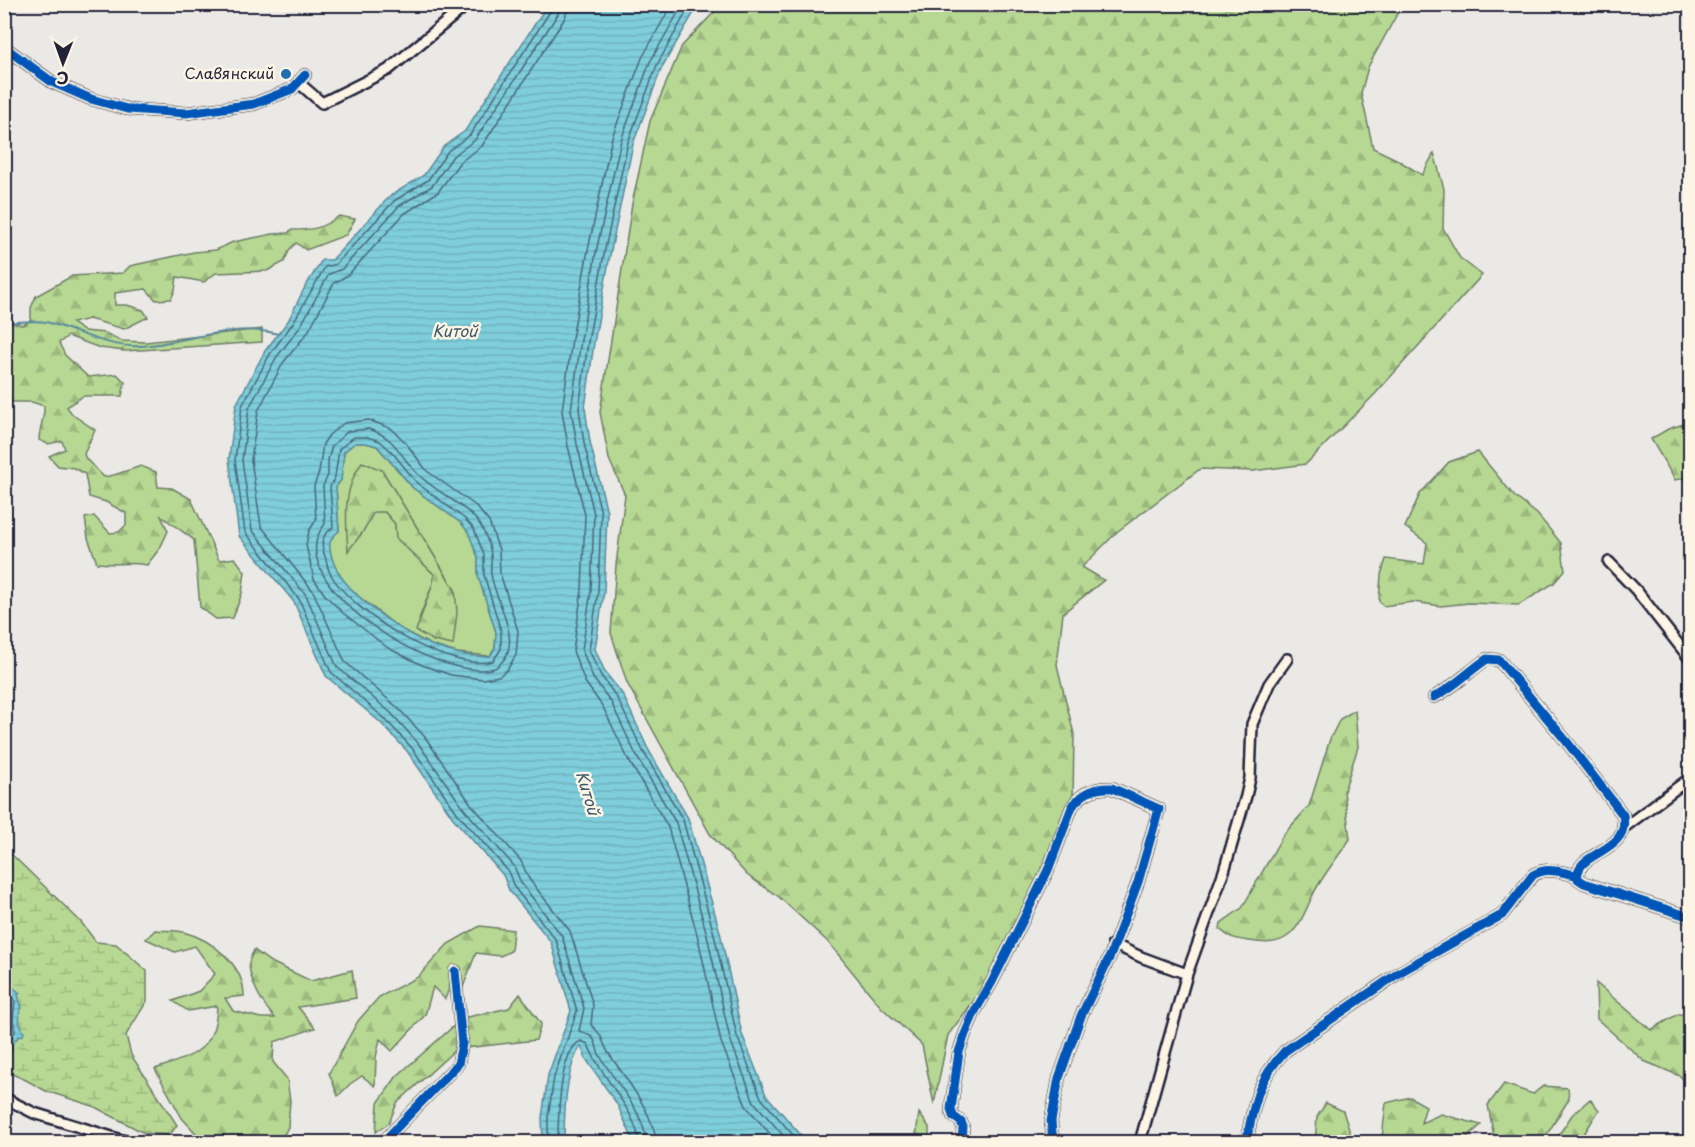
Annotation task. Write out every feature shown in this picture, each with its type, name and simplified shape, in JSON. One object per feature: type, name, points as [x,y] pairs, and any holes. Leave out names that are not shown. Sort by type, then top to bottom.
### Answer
[{"type":"street","points":[[4,47],[52,82],[91,99],[127,109],[186,113],[254,104],[299,83],[322,103],[388,70],[468,4]]},
{"type":"street","points":[[1609,562],[1636,591],[1690,659]]},
{"type":"street","points":[[1140,1143],[1187,974],[1224,871],[1246,796],[1250,778],[1252,724],[1269,684],[1287,659]]},
{"type":"street","points":[[1434,697],[1446,691],[1463,675],[1487,659],[1499,660],[1567,742],[1623,815],[1626,826]]},
{"type":"street","points":[[1690,778],[1626,826],[1622,837],[1581,865],[1577,875],[1578,879],[1584,883],[1690,917]]},
{"type":"street","points":[[962,1143],[963,1127],[961,1122],[953,1116],[951,1096],[959,1052],[970,1021],[1048,870],[1077,798],[1104,787],[1112,788],[1159,809],[1138,882],[1081,1016],[1059,1078],[1051,1121],[1053,1143]]},
{"type":"street","points":[[1246,1143],[1261,1085],[1271,1067],[1285,1051],[1400,972],[1502,915],[1533,875],[1539,871],[1553,870],[1577,875]]},
{"type":"street","points":[[1113,944],[1187,974]]},
{"type":"street","points":[[383,1143],[458,1064],[462,1044],[455,970]]},
{"type":"street","points":[[4,1098],[34,1113],[128,1143]]},
{"type":"green space","points":[[721,5],[1402,5],[1368,67],[1361,93],[1373,148],[1422,175],[1434,153],[1444,189],[1443,228],[1460,258],[1482,275],[1376,393],[1306,464],[1253,471],[1200,469],[1118,531],[1082,567],[1104,580],[1063,613],[1057,665],[1074,734],[1073,801],[997,970],[948,1035],[934,1104],[922,1045],[881,1007],[828,942],[779,897],[747,875],[710,834],[627,683],[611,633],[616,565],[625,495],[609,459],[600,412],[632,204],[650,121],[682,46]]},
{"type":"green space","points":[[339,216],[355,219],[346,235],[306,250],[296,243],[290,249],[284,262],[267,271],[216,273],[204,282],[177,277],[171,299],[156,300],[146,289],[115,293],[115,305],[127,305],[143,310],[148,317],[124,329],[89,319],[72,323],[84,331],[105,333],[122,341],[146,342],[262,329],[262,342],[125,351],[100,348],[68,336],[59,343],[65,355],[88,377],[117,374],[125,382],[122,396],[83,396],[67,407],[73,415],[95,430],[84,454],[86,459],[104,477],[141,466],[156,472],[158,487],[172,488],[191,499],[219,560],[235,558],[245,572],[242,593],[233,618],[216,619],[200,607],[194,540],[161,516],[168,531],[160,548],[147,565],[97,563],[88,538],[85,518],[94,516],[110,533],[119,532],[126,525],[126,513],[106,502],[89,497],[85,474],[74,468],[58,466],[49,456],[65,449],[62,441],[48,444],[39,440],[44,406],[32,402],[5,400],[5,306],[12,323],[23,325],[31,320],[31,308],[36,296],[72,276],[123,273],[130,266],[194,252],[216,250],[233,242],[288,233],[291,230],[316,228]]},
{"type":"green space","points":[[1690,422],[1690,477],[1675,480],[1651,439],[1668,429]]},
{"type":"green space","points":[[354,443],[377,446],[413,488],[461,523],[469,532],[478,557],[478,576],[496,632],[495,648],[490,656],[457,653],[431,645],[399,628],[358,596],[342,580],[335,569],[328,547],[330,538],[339,531],[336,487],[341,480],[344,452]],"holes":[[[382,470],[455,590],[453,644],[434,641],[419,619],[433,583],[434,574],[396,538],[395,524],[385,512],[374,511],[362,533],[348,550],[347,505]]]},
{"type":"green space","points":[[1478,452],[1514,496],[1537,514],[1561,543],[1565,570],[1554,583],[1519,605],[1469,603],[1441,606],[1413,602],[1383,606],[1379,601],[1381,575],[1386,559],[1424,564],[1427,543],[1405,527],[1420,494],[1449,462]]},
{"type":"green space","points":[[362,462],[382,470],[455,590],[457,612],[453,645],[434,641],[416,631],[434,574],[396,538],[395,524],[385,512],[374,512],[348,551],[346,516],[348,494]]},
{"type":"green space","points":[[1355,710],[1358,747],[1344,791],[1350,839],[1315,890],[1298,925],[1288,936],[1279,941],[1264,943],[1233,938],[1220,929],[1221,923],[1242,908],[1283,835],[1309,806],[1330,739],[1340,719]]},
{"type":"green space","points":[[4,847],[81,922],[96,942],[116,944],[147,971],[147,1001],[126,1035],[131,1055],[177,1125],[170,1135],[144,1133],[93,1106],[46,1091],[5,1071]]},
{"type":"green space","points":[[480,926],[513,930],[511,951],[500,956],[476,953],[463,987],[454,976],[445,999],[433,987],[425,1015],[392,1051],[380,1039],[376,1057],[375,1086],[362,1076],[338,1096],[329,1073],[358,1021],[379,997],[418,977],[448,944]]},
{"type":"green space","points":[[155,930],[180,931],[194,935],[215,947],[232,964],[243,984],[244,996],[225,998],[233,1011],[261,1018],[275,1018],[266,1007],[252,979],[249,964],[254,950],[269,961],[311,981],[352,970],[356,998],[298,1007],[315,1028],[274,1042],[273,1062],[287,1079],[290,1101],[288,1127],[280,1142],[242,1140],[242,1142],[204,1142],[182,1118],[155,1069],[191,1055],[207,1042],[216,1021],[217,1006],[188,1011],[173,1001],[199,991],[215,974],[195,946],[175,952],[146,939]]},
{"type":"green space","points":[[1596,983],[1651,1030],[1678,1014],[1690,1015],[1690,1086],[1680,1076],[1644,1061],[1597,1019]]},
{"type":"green space","points":[[520,994],[541,1024],[536,1040],[456,1049],[397,1103],[389,1123],[376,1132],[378,1103],[397,1076],[463,1018],[509,1008]]},
{"type":"green space","points":[[1504,1084],[1533,1094],[1543,1086],[1568,1088],[1569,1099],[1546,1136],[1539,1142],[1495,1142],[1488,1105]]},
{"type":"green space","points":[[1410,1097],[1426,1106],[1421,1123],[1441,1114],[1481,1125],[1461,1142],[1384,1142],[1382,1138],[1386,1103]]},
{"type":"green space","points":[[1590,1099],[1599,1110],[1579,1142],[1554,1142],[1572,1115]]},
{"type":"green space","points":[[1326,1103],[1343,1111],[1353,1142],[1315,1142],[1317,1117]]},
{"type":"green space","points":[[919,1113],[929,1127],[929,1142],[915,1142]]},
{"type":"water","name":"Китой","points":[[548,4],[703,5],[693,14],[662,67],[633,144],[594,343],[585,408],[590,442],[607,512],[604,592],[595,649],[605,672],[623,695],[648,749],[688,818],[720,932],[742,1034],[766,1095],[807,1142],[634,1142],[617,1104],[586,1059],[581,1046],[569,1079],[565,1106],[564,1142],[543,1142],[542,1118],[548,1075],[571,1011],[551,942],[509,890],[503,875],[453,818],[407,751],[381,723],[326,676],[294,602],[239,536],[229,459],[236,405],[265,351],[288,321],[322,260],[332,260],[390,196],[424,175],[444,146],[465,131]],"holes":[[[355,443],[377,446],[413,488],[461,523],[468,532],[478,557],[478,576],[496,632],[495,648],[490,656],[453,652],[418,639],[373,609],[347,584],[338,571],[330,546],[332,538],[339,531],[336,487],[341,480],[344,452]]]},
{"type":"water","points":[[9,976],[12,980],[11,986],[20,993],[18,995],[22,1008],[19,1019],[24,1032],[12,1044],[12,1052],[5,1052],[5,978]]},
{"type":"waterway","points":[[4,323],[46,322],[104,341],[128,346],[157,344],[243,330],[278,334]]},
{"type":"cycle path","points":[[4,47],[52,82],[91,99],[127,109],[186,113],[254,104],[292,89],[305,75]]},
{"type":"cycle path","points":[[1434,697],[1487,659],[1499,660],[1567,742],[1623,815],[1623,828],[1619,838],[1584,863],[1579,870],[1578,879],[1584,883],[1690,917]]},
{"type":"cycle path","points":[[962,1142],[963,1127],[961,1122],[953,1116],[951,1109],[959,1052],[965,1034],[1048,870],[1072,807],[1089,792],[1112,788],[1159,809],[1138,882],[1111,954],[1081,1016],[1059,1078],[1051,1121],[1053,1142]]},
{"type":"cycle path","points":[[1246,1142],[1262,1083],[1285,1051],[1400,972],[1502,915],[1533,875],[1544,871],[1577,875]]},
{"type":"cycle path","points":[[383,1142],[458,1064],[462,1044],[455,971]]},
{"type":"place","name":"Славянский","points":[[286,74]]}]
